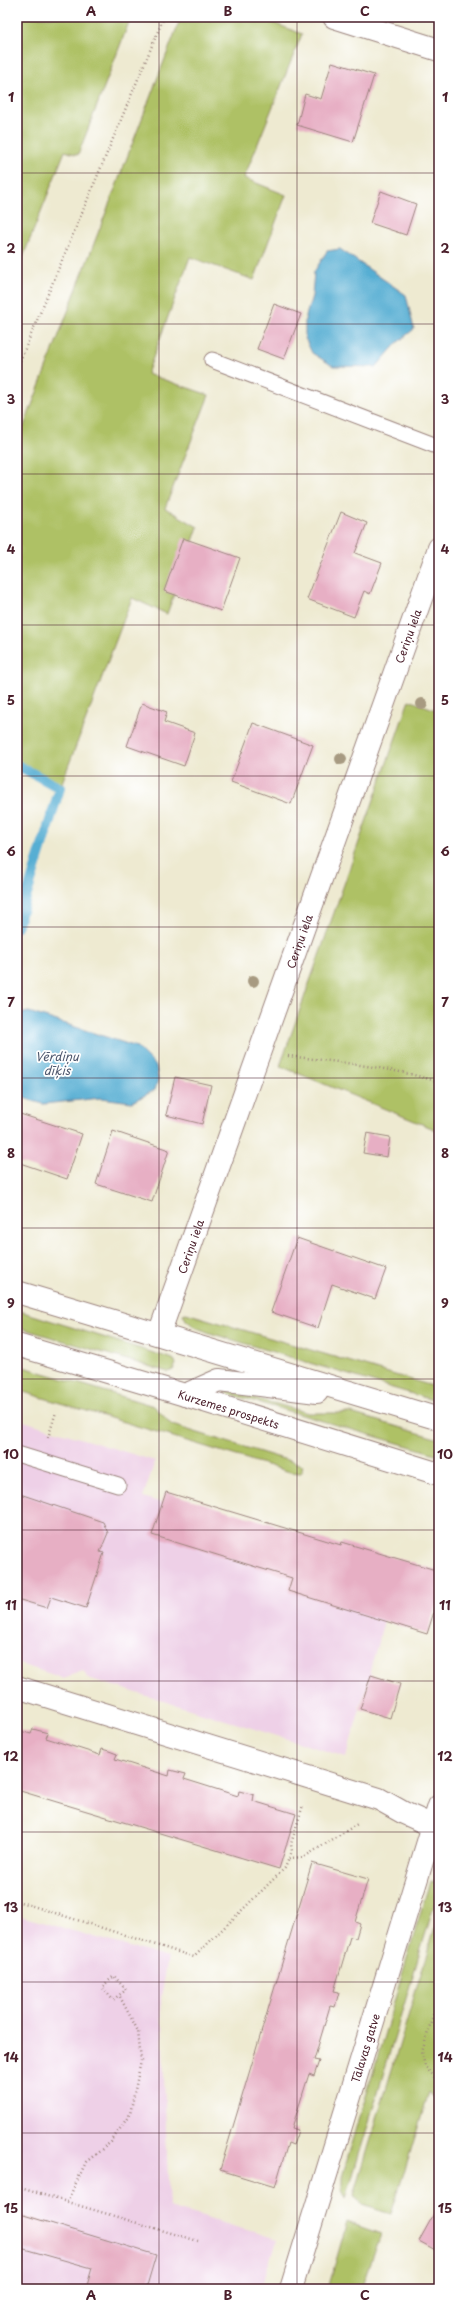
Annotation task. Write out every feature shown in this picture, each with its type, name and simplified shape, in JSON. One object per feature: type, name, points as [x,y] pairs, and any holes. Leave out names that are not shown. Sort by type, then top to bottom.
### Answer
[{"type":"street","points":[[334,17],[439,50]]},
{"type":"street","name":"Ceriņu iela","points":[[159,1334],[439,548]]},
{"type":"street","points":[[17,1292],[439,1419]]},
{"type":"street","name":"Kurzemes prospekts","points":[[17,1345],[185,1395],[439,1474]]},
{"type":"street","points":[[185,1395],[219,1380],[311,1392],[323,1392],[338,1388]]},
{"type":"street","points":[[17,1687],[380,1799],[388,1804],[436,1816]]},
{"type":"street","name":"Tālavas gatve","points":[[291,2289],[436,1816]]},
{"type":"lane","points":[[212,360],[439,447]]},
{"type":"lane","points":[[17,1454],[118,1484]]},
{"type":"path","points":[[17,368],[164,17]]},
{"type":"path","points":[[260,1052],[334,1061],[418,1076],[439,1082]]},
{"type":"path","points":[[51,1429],[56,1412]]},
{"type":"path","points":[[17,1901],[194,1957],[285,1868],[292,1851],[291,1844],[312,1778]]},
{"type":"path","points":[[289,1858],[304,1857],[388,1804]]},
{"type":"path","points":[[114,1976],[126,1990],[119,1995],[113,2000],[102,1987],[114,1976]]},
{"type":"path","points":[[67,2202],[86,2162],[111,2142],[130,2114],[141,2060],[138,2030],[119,1995]]},
{"type":"path","points":[[439,1995],[422,2052],[425,2067],[439,2081]]},
{"type":"path","points":[[17,2188],[198,2241]]},
{"type":"shaded area","points":[[17,1419],[155,1461],[143,1497],[162,1503],[166,1492],[341,1545],[342,1542],[439,1571],[439,1596],[427,1634],[384,1621],[370,1670],[371,1675],[359,1708],[360,1709],[346,1757],[88,1678],[83,1671],[63,1678],[17,1663]]},
{"type":"shaded area","points":[[17,1915],[168,1958],[161,1998],[169,2207],[277,2239],[260,2289],[17,2289]]},
{"type":"green space","points":[[17,17],[131,17],[78,155],[65,151],[17,272]]},
{"type":"green space","points":[[181,17],[258,17],[302,34],[244,178],[286,195],[254,280],[190,257],[147,374],[209,395],[165,508],[198,527],[167,614],[132,598],[60,788],[17,770],[17,444]]},
{"type":"green space","points":[[409,700],[439,711],[439,1131],[280,1066]]},
{"type":"green space","points":[[17,1310],[173,1359],[176,1364],[173,1370],[168,1372],[17,1327]]},
{"type":"green space","points":[[186,1313],[439,1388],[439,1402],[210,1333],[195,1327],[186,1320],[183,1314]]},
{"type":"green space","points":[[17,1365],[154,1406],[172,1425],[303,1465],[301,1473],[290,1472],[17,1390]]},
{"type":"green space","points":[[231,1391],[308,1413],[351,1413],[439,1439],[439,1455],[223,1392]]},
{"type":"green space","points":[[430,1881],[438,1884],[439,1889],[346,2198],[342,2189],[342,2177]]},
{"type":"green space","points":[[439,1914],[439,2103],[429,2092],[391,2214],[362,2205],[354,2195]]},
{"type":"green space","points":[[347,2222],[381,2234],[362,2289],[328,2289]]},
{"type":"water","points":[[340,249],[406,295],[414,329],[397,343],[376,367],[333,366],[312,353],[305,338],[305,319],[312,296],[314,272],[327,251]]},
{"type":"water","name":"Vērdiņu dīķis","points":[[29,1012],[137,1047],[156,1066],[158,1079],[155,1090],[132,1102],[101,1098],[43,1104],[17,1096],[17,1014]]},
{"type":"building","points":[[332,62],[374,75],[353,142],[297,125],[305,94],[321,99]]},
{"type":"building","points":[[381,191],[416,204],[406,235],[370,223]]},
{"type":"building","points":[[274,304],[301,314],[284,359],[257,349]]},
{"type":"building","points":[[341,512],[367,523],[355,553],[382,563],[370,594],[364,591],[354,617],[307,599]]},
{"type":"building","points":[[183,538],[240,558],[221,611],[164,591]]},
{"type":"building","points":[[142,703],[167,712],[164,722],[195,733],[184,766],[127,746]]},
{"type":"building","points":[[253,723],[313,745],[291,804],[231,782]]},
{"type":"building","points":[[175,1077],[211,1085],[202,1124],[166,1115]]},
{"type":"building","points":[[17,1113],[82,1134],[67,1179],[17,1162]]},
{"type":"building","points":[[113,1131],[169,1150],[152,1202],[96,1184]]},
{"type":"building","points":[[367,1133],[390,1137],[387,1157],[363,1153]]},
{"type":"building","points":[[297,1238],[386,1269],[375,1299],[332,1284],[318,1328],[271,1312]]},
{"type":"building","points":[[166,1492],[341,1545],[342,1542],[439,1571],[439,1596],[427,1634],[288,1591],[292,1578],[152,1535]]},
{"type":"building","points":[[17,1493],[103,1522],[108,1533],[100,1552],[104,1553],[86,1608],[51,1597],[47,1608],[17,1599]]},
{"type":"building","points":[[371,1675],[400,1684],[390,1718],[360,1709]]},
{"type":"building","points":[[33,1729],[48,1733],[46,1738],[100,1755],[102,1749],[109,1751],[117,1754],[115,1759],[169,1776],[170,1770],[186,1774],[184,1779],[238,1796],[239,1791],[254,1795],[253,1801],[296,1814],[279,1869],[17,1790],[17,1730],[31,1734]]},
{"type":"building","points":[[312,1863],[368,1879],[355,1922],[360,1924],[356,1938],[350,1937],[334,1991],[339,1992],[335,2007],[330,2006],[314,2060],[319,2061],[314,2076],[309,2074],[292,2128],[298,2130],[296,2137],[293,2145],[288,2143],[275,2187],[220,2170]]},
{"type":"building","points":[[439,2205],[439,2252],[419,2241]]},
{"type":"building","points":[[17,2213],[156,2255],[146,2289],[86,2289],[92,2268],[17,2247]]},
{"type":"waterway","points":[[17,765],[60,788],[17,927]]}]
